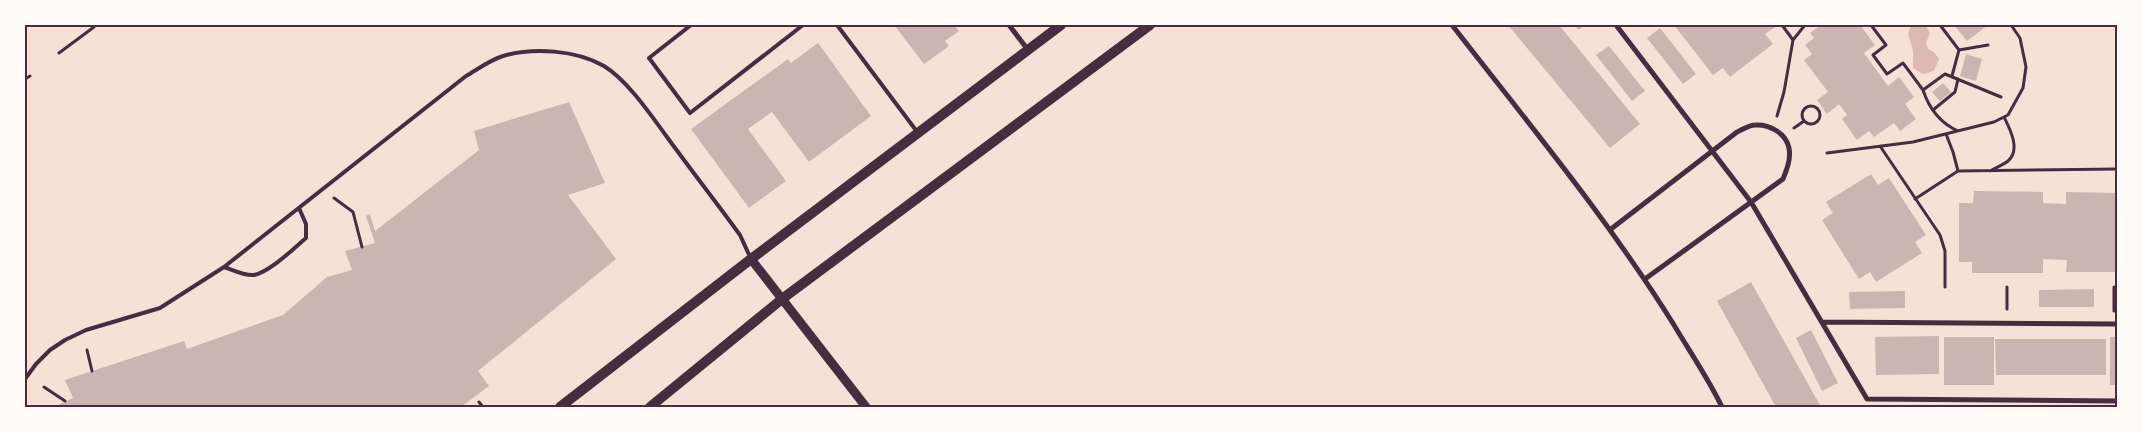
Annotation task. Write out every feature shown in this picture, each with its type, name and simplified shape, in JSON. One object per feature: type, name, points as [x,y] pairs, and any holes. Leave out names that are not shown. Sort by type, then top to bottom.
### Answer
[{"type":"main road","points":[[560,407],[751,259],[1061,25]]},
{"type":"main road","points":[[650,407],[782,300],[1150,25]]},
{"type":"street","points":[[1009,25],[1028,50]]},
{"type":"street","points":[[1452,25],[1611,229],[1645,278],[1722,407]]},
{"type":"street","points":[[1616,25],[1750,202],[1867,399],[2117,401]]},
{"type":"street","points":[[1611,229],[1737,132],[1755,125],[1773,128],[1789,147],[1789,165],[1783,179],[1645,278]]},
{"type":"street","points":[[751,259],[866,407]]},
{"type":"street","points":[[1822,322],[2115,324]]},
{"type":"lane","points":[[691,25],[649,58],[690,113],[802,25]]},
{"type":"lane","points":[[837,25],[918,133]]},
{"type":"lane","points":[[25,379],[50,350],[65,340],[86,330],[160,308],[224,267],[459,82],[485,64],[504,56],[531,52],[554,52],[581,57],[604,66],[630,89],[740,235],[751,259]]},
{"type":"lane","points":[[224,267],[244,274],[254,275],[265,270],[306,238],[306,224],[299,208]]},
{"type":"path","points":[[1782,25],[1794,40]]},
{"type":"path","points":[[1773,128],[1784,92],[1794,40],[1805,25]]},
{"type":"path","points":[[1871,25],[1886,45],[1872,55],[1882,68],[1887,74],[1903,63],[1923,90],[1927,103],[1945,125],[1958,131]]},
{"type":"path","points":[[1940,25],[1959,50]]},
{"type":"path","points":[[1827,153],[1913,142],[1994,122],[2008,115],[2023,88],[2026,67],[2020,38],[2011,25]]},
{"type":"path","points":[[59,54],[94,27]]},
{"type":"path","points":[[1959,50],[1988,45]]},
{"type":"path","points":[[1952,76],[1959,50]]},
{"type":"path","points":[[1923,90],[1945,74],[2001,96]]},
{"type":"path","points":[[25,79],[30,76]]},
{"type":"path","points":[[1933,110],[1955,92],[1958,79]]},
{"type":"path","points":[[1811,106],[1817,109],[1819,114],[1817,121],[1812,124],[1806,122],[1802,115],[1806,108],[1811,106]]},
{"type":"path","points":[[1989,171],[2008,161],[2014,147],[2011,132],[2004,117]]},
{"type":"path","points":[[1946,134],[1958,171]]},
{"type":"path","points":[[1880,146],[1940,236],[1945,251],[1945,287]]},
{"type":"path","points":[[1915,199],[1958,171],[2117,169]]},
{"type":"path","points":[[332,196],[353,212],[362,247]]},
{"type":"path","points":[[2006,324],[2007,287]]},
{"type":"path","points":[[2114,287],[2115,324]]},
{"type":"path","points":[[87,350],[92,371]]},
{"type":"path","points":[[44,387],[65,401]]},
{"type":"path","points":[[479,402],[483,407]]},
{"type":"shaded area","points":[[1912,25],[1925,25],[1930,33],[1926,43],[1928,49],[1934,52],[1939,59],[1934,71],[1923,74],[1913,68],[1913,52],[1908,34]]},
{"type":"building","points":[[894,25],[954,25],[959,31],[945,41],[949,46],[924,64]]},
{"type":"building","points":[[1508,25],[1559,25],[1640,124],[1610,148]]},
{"type":"building","points":[[1575,25],[1585,25],[1578,30]]},
{"type":"building","points":[[1674,25],[1774,25],[1775,27],[1765,34],[1773,44],[1730,77],[1723,68],[1713,75]]},
{"type":"building","points":[[1821,25],[1848,25],[1850,27],[1860,25],[1875,45],[1864,53],[1888,86],[1899,77],[1914,97],[1905,104],[1916,119],[1900,131],[1894,123],[1874,137],[1869,131],[1857,140],[1842,119],[1847,115],[1839,104],[1827,114],[1817,100],[1828,92],[1804,60],[1812,54],[1805,45],[1814,38],[1810,33]]},
{"type":"building","points":[[1954,25],[1988,25],[1967,41]]},
{"type":"building","points":[[1660,28],[1696,74],[1683,84],[1647,38]]},
{"type":"building","points":[[818,43],[871,116],[809,162],[772,112],[748,129],[786,181],[749,208],[691,129],[788,59],[791,63]]},
{"type":"building","points":[[1609,46],[1645,91],[1632,101],[1596,55]]},
{"type":"building","points":[[1966,54],[1982,59],[1976,81],[1960,76]]},
{"type":"building","points":[[1943,83],[1951,92],[1940,101],[1932,92]]},
{"type":"building","points":[[569,102],[605,183],[568,195],[616,259],[478,371],[489,386],[461,407],[59,407],[58,405],[73,398],[65,380],[184,341],[187,349],[283,315],[327,277],[352,270],[345,251],[375,243],[366,216],[370,214],[375,231],[479,150],[474,131]]},
{"type":"building","points":[[1871,174],[1878,185],[1889,178],[1926,235],[1915,242],[1922,253],[1876,282],[1870,272],[1859,279],[1822,220],[1833,213],[1826,202]]},
{"type":"building","points":[[1974,191],[2043,192],[2043,203],[2066,204],[2066,192],[2117,193],[2117,272],[2066,272],[2067,260],[2043,259],[2043,273],[1972,273],[1972,262],[1959,262],[1959,203],[1973,203]]},
{"type":"building","points":[[1751,282],[1821,407],[1776,407],[1717,301]]},
{"type":"building","points":[[2094,289],[2094,307],[2039,307],[2039,290]]},
{"type":"building","points":[[1905,291],[1905,308],[1850,309],[1849,292]]},
{"type":"building","points":[[1811,330],[1838,383],[1822,391],[1796,338]]},
{"type":"building","points":[[1939,336],[1939,374],[1876,375],[1875,337]]},
{"type":"building","points":[[1944,337],[1994,337],[1994,385],[1944,385]]},
{"type":"building","points":[[2110,337],[2117,337],[2117,385],[2110,385]]},
{"type":"building","points":[[1995,339],[2106,339],[2106,375],[1996,375]]}]
